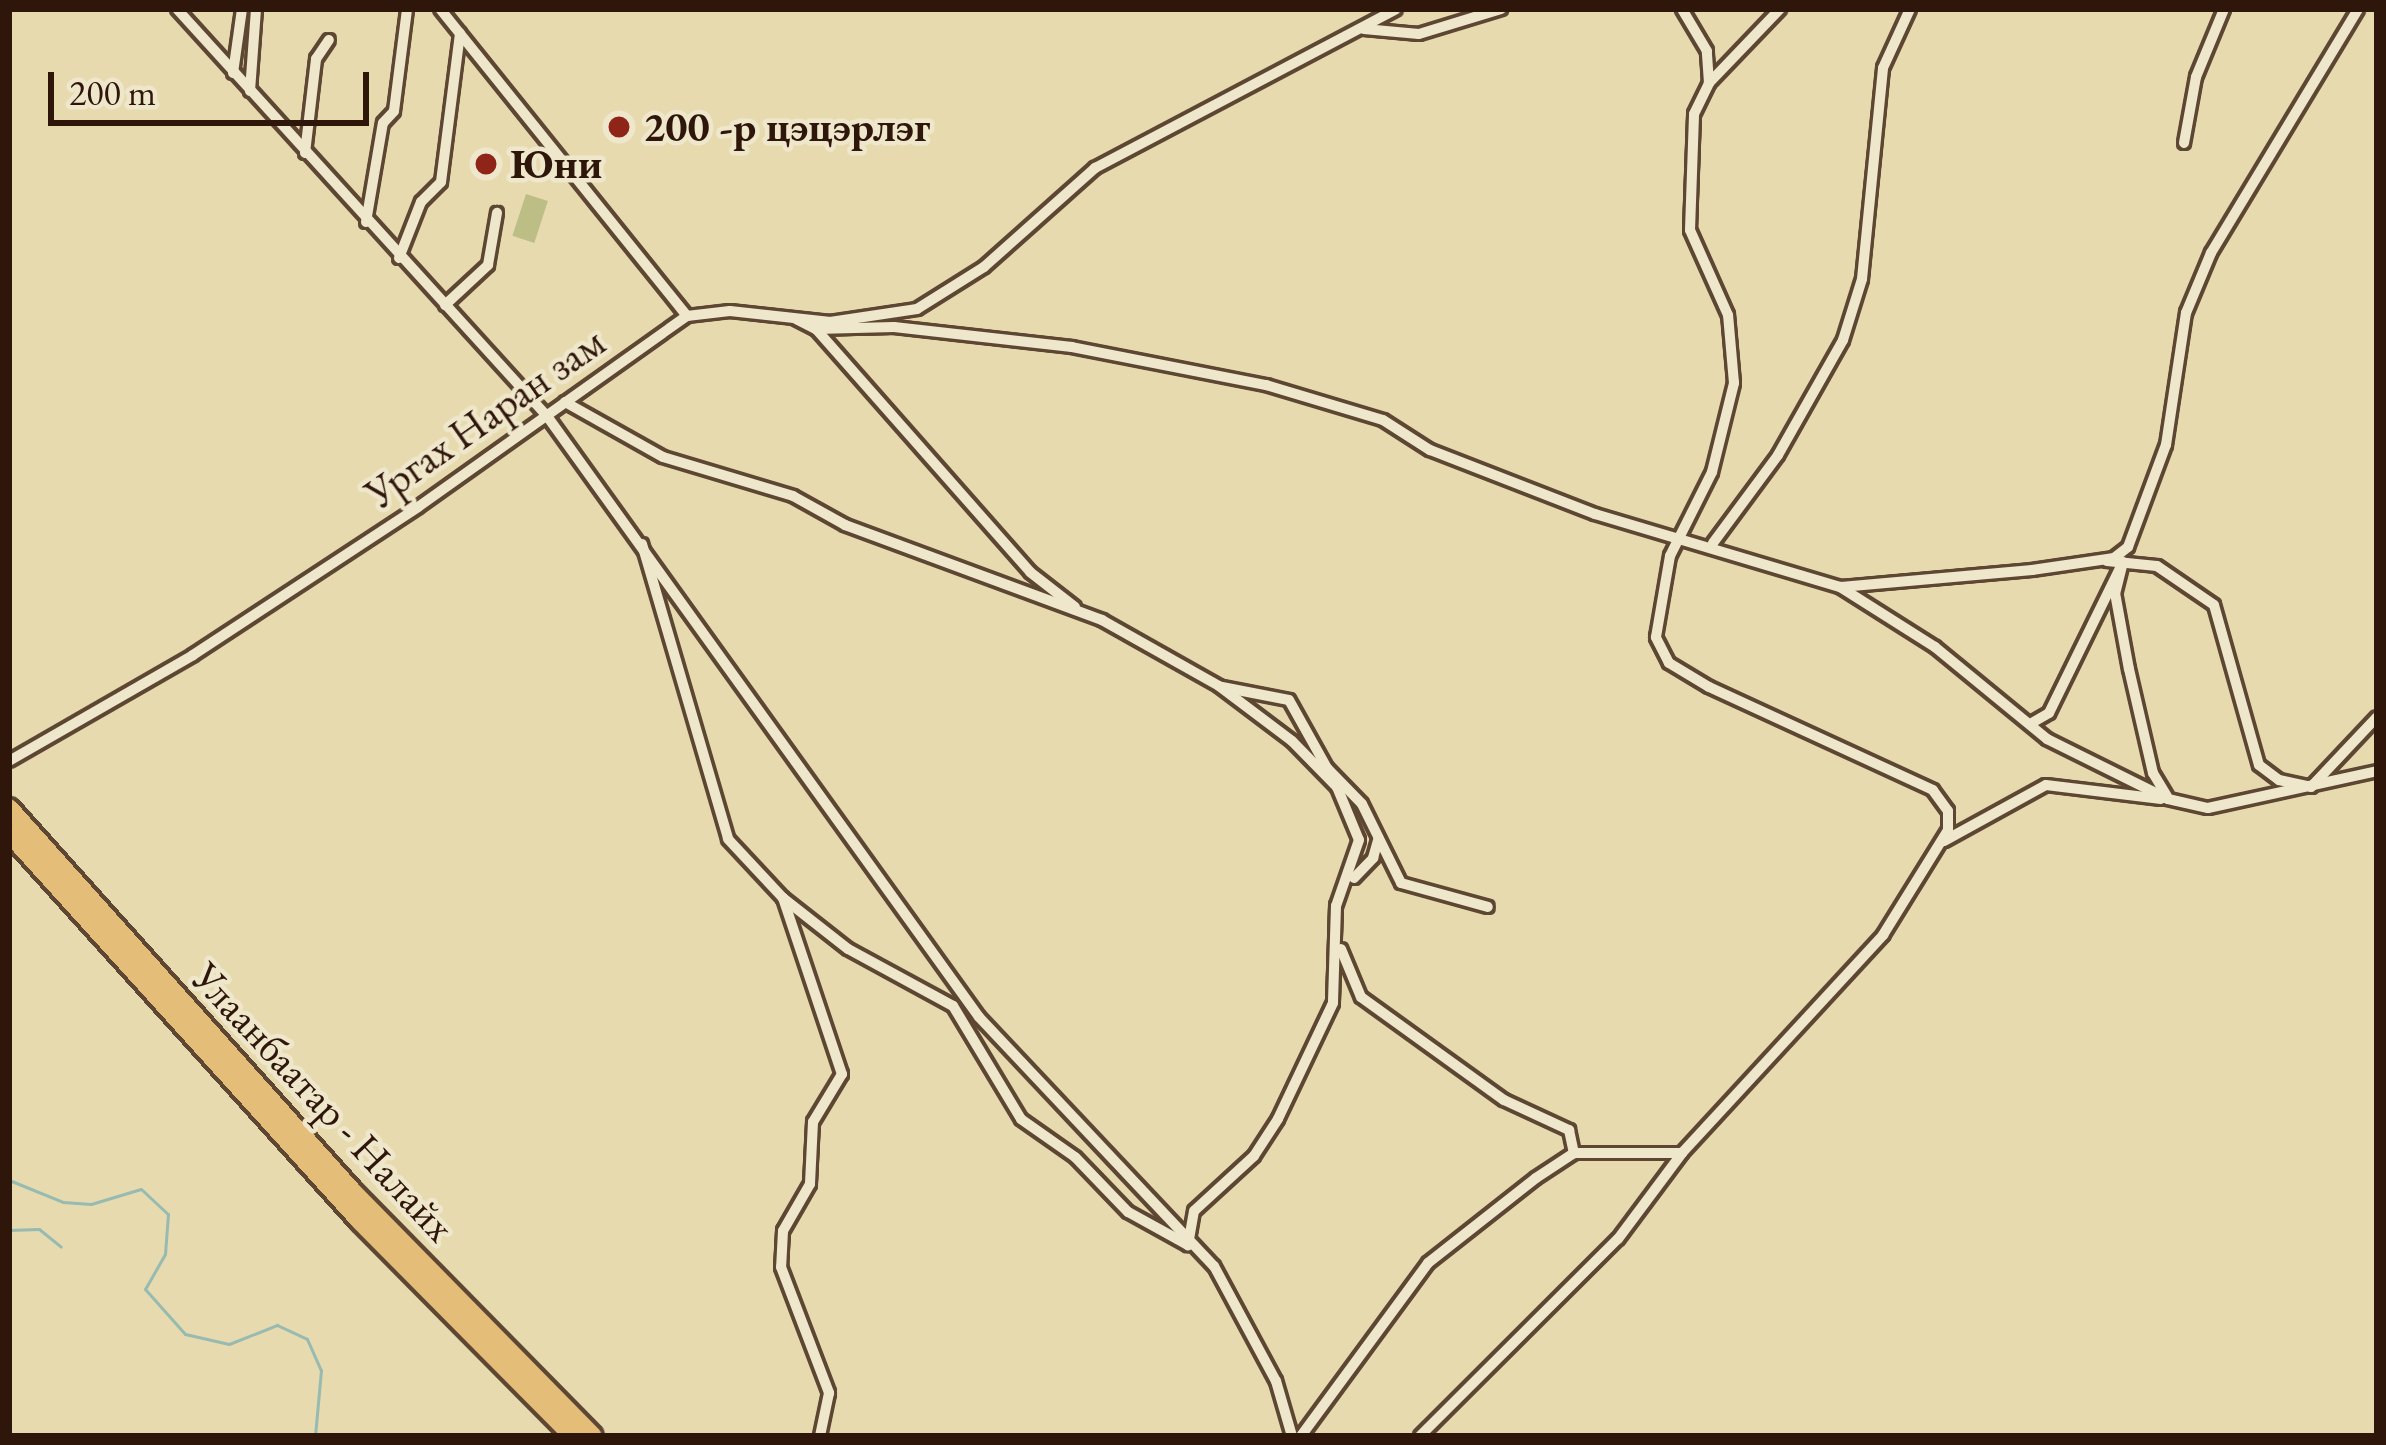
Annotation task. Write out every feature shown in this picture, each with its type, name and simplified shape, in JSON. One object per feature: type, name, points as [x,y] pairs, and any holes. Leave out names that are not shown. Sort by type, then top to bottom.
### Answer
[{"type":"highway","name":"Улаанбаатар - Налайх","points":[[9,808],[352,1192],[593,1436]]},
{"type":"highway","name":"Улаанбаатар - Налайх","points":[[9,833],[344,1204],[573,1436]]},
{"type":"street","points":[[177,9],[547,416],[979,1017],[1189,1245],[1214,1266],[1254,1335],[1292,1436]]},
{"type":"street","points":[[189,23],[191,9]]},
{"type":"street","points":[[233,73],[242,9]]},
{"type":"street","points":[[250,91],[256,9]]},
{"type":"street","points":[[367,222],[383,123],[394,111],[407,9]]},
{"type":"street","points":[[440,9],[687,316],[730,311],[796,319],[874,320],[917,309],[984,267],[1095,168],[1396,9]]},
{"type":"street","points":[[1361,28],[1419,34],[1501,9]]},
{"type":"street","points":[[1682,9],[1707,51],[1708,83]]},
{"type":"street","points":[[1420,1436],[1618,1239],[1682,1154],[1883,935],[1941,843],[1948,811],[1933,790],[1669,663],[1656,637],[1658,598],[1726,433],[1734,383],[1728,315],[1699,260],[1689,213],[1694,114],[1708,83],[1780,9]]},
{"type":"street","points":[[1713,543],[1778,455],[1843,340],[1862,279],[1883,68],[1910,9]]},
{"type":"street","points":[[2184,143],[2196,77],[2224,9]]},
{"type":"street","points":[[2097,560],[2128,547],[2156,474],[2186,313],[2210,253],[2357,9]]},
{"type":"street","points":[[399,258],[421,202],[441,182],[460,33]]},
{"type":"street","points":[[305,153],[316,59],[329,40]]},
{"type":"street","points":[[445,305],[488,265],[497,213]]},
{"type":"street","name":"Ургах Наран зам","points":[[9,761],[193,655],[687,316]]},
{"type":"street","points":[[796,319],[816,329],[1030,572],[1084,613]]},
{"type":"street","points":[[816,329],[894,327],[1035,342],[1265,385],[1383,420],[1430,450],[1678,541],[1713,543],[1741,562],[1840,587],[1935,647],[2030,724],[2168,799]]},
{"type":"street","points":[[565,402],[663,457],[793,496],[845,525],[1084,613],[1219,686],[1337,788],[1378,836]]},
{"type":"street","points":[[641,542],[728,839],[783,898],[848,949],[953,1006],[1021,1119],[1075,1157],[1128,1212],[1189,1245]]},
{"type":"street","points":[[1840,587],[2097,560],[2157,566],[2214,605],[2259,765],[2278,780],[2311,787]]},
{"type":"street","points":[[2030,724],[2049,712],[2123,562]]},
{"type":"street","points":[[2123,562],[2116,593],[2129,669],[2153,772],[2168,799]]},
{"type":"street","points":[[1219,686],[1289,700],[1378,836],[1401,883],[1488,907]]},
{"type":"street","points":[[2311,787],[2377,717]]},
{"type":"street","points":[[1941,843],[2046,784],[2208,808],[2377,771]]},
{"type":"street","points":[[1189,1245],[1194,1211],[1254,1156],[1278,1119],[1334,1003],[1340,946],[1336,906],[1359,840],[1337,788]]},
{"type":"street","points":[[1347,884],[1373,858],[1378,836]]},
{"type":"street","points":[[783,898],[842,1074],[813,1122],[810,1184],[783,1231],[781,1267],[829,1393],[820,1436]]},
{"type":"street","points":[[1340,946],[1361,997],[1504,1100],[1569,1130],[1574,1153]]},
{"type":"street","points":[[1301,1436],[1428,1263],[1574,1153],[1682,1154]]},
{"type":"green space","points":[[526,194],[548,201],[534,243],[512,236]]},
{"type":"waterway","points":[[9,1180],[63,1202],[91,1204],[141,1189],[168,1214],[165,1254],[145,1289],[185,1334],[229,1344],[277,1325],[307,1339],[321,1370],[315,1436]]},
{"type":"waterway","points":[[9,1230],[39,1229],[61,1247]]},
{"type":"place","name":"200 -р цэцэрлэг","points":[[619,127]]},
{"type":"place","name":"Юни","points":[[486,164]]}]
